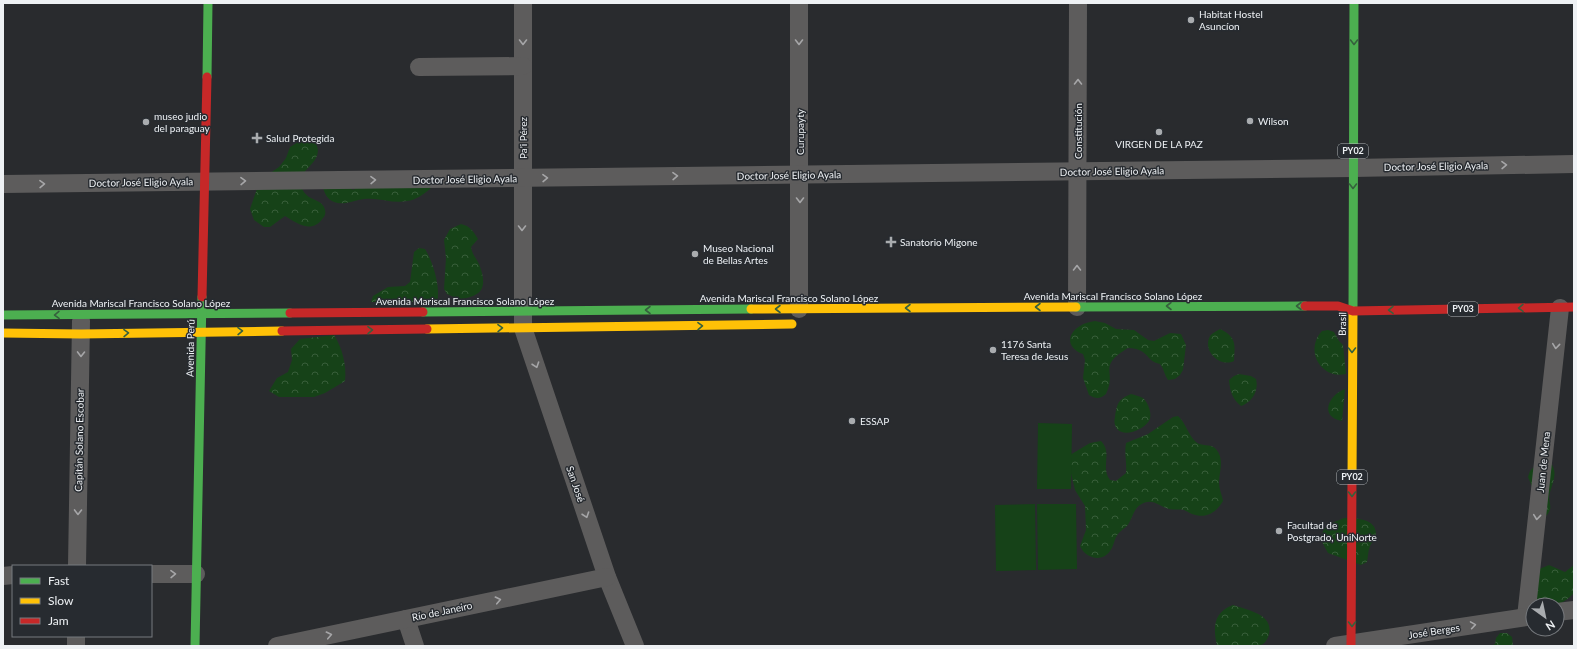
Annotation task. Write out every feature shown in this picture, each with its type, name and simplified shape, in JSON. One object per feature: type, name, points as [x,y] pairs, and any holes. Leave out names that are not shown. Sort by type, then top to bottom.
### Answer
[{"type":"main road","name":"Avenida Perú","points":[[195,646],[208,3]]},
{"type":"main road","name":"Brasil","points":[[1346,645],[1348,320],[1353,311],[1354,3]]},
{"type":"main road","points":[[180,314],[193,307],[202,295],[210,307],[219,312],[226,313]]},
{"type":"main road","name":"Avenida Mariscal Francisco Solano López","points":[[3,333],[180,314],[226,313],[361,312],[523,320],[800,316],[1078,307],[1338,306],[1353,311],[1567,307]]},
{"type":"main road","points":[[1056,316],[1066,315],[1078,307]]},
{"type":"main road","points":[[201,330],[213,322],[337,317],[361,312]]},
{"type":"main road","points":[[169,323],[187,323],[196,319],[201,314]]},
{"type":"main road","name":"Avenida Mariscal Francisco Solano López","points":[[3,315],[79,324],[182,332],[201,330],[225,331],[523,320],[800,316]]},
{"type":"main road","points":[[3,333],[31,325],[79,324]]},
{"type":"main road","points":[[182,332],[192,336],[201,348],[208,338],[214,334],[225,331]]},
{"type":"street","name":"Pa'i Pérez","points":[[523,3],[523,320]]},
{"type":"street","name":"Curupayty","points":[[799,3],[800,316]]},
{"type":"street","name":"Constitución","points":[[1078,3],[1078,307]]},
{"type":"street","points":[[419,67],[523,66]]},
{"type":"street","name":"Doctor José Eligio Ayala","points":[[3,184],[1574,164]]},
{"type":"street","name":"Juan de Mena","points":[[1531,597],[1567,307]]},
{"type":"street","name":"San José","points":[[523,320],[607,577],[635,646]]},
{"type":"street","name":"Capitán Solano Escobar","points":[[77,565],[79,324]]},
{"type":"street","points":[[152,574],[196,574]]},
{"type":"street","name":"Río de Janeiro","points":[[277,646],[306,643],[406,619],[607,577]]},
{"type":"street","name":"José Berges","points":[[1346,645],[1525,617]]},
{"type":"street","points":[[406,619],[415,646]]},
{"type":"green space","points":[[305,138],[314,141],[318,149],[318,153],[317,157],[303,174],[301,179],[301,187],[308,196],[323,205],[325,216],[319,223],[310,227],[295,222],[285,216],[270,227],[264,227],[254,220],[250,209],[260,180],[279,167],[286,158],[290,147]]},
{"type":"green space","points":[[430,182],[431,188],[423,194],[414,199],[402,202],[369,199],[338,203],[328,198],[323,188],[349,188],[354,190],[356,185]]},
{"type":"green space","points":[[461,224],[471,229],[478,239],[471,247],[482,272],[483,285],[478,293],[473,296],[458,299],[447,294],[444,289],[446,258],[444,240],[450,229]]},
{"type":"green space","points":[[419,248],[425,249],[431,261],[437,283],[437,302],[371,302],[373,296],[388,287],[405,286],[410,282],[414,252]]},
{"type":"green space","points":[[1095,321],[1105,323],[1116,329],[1134,330],[1148,340],[1154,341],[1170,333],[1181,334],[1186,345],[1183,370],[1175,379],[1168,380],[1160,364],[1152,360],[1140,350],[1128,348],[1118,354],[1110,365],[1110,380],[1106,394],[1098,398],[1089,395],[1083,378],[1085,360],[1083,354],[1074,349],[1070,342],[1070,337],[1072,333],[1080,326],[1085,323]]},
{"type":"green space","points":[[1220,329],[1230,335],[1234,342],[1234,361],[1229,363],[1218,360],[1214,357],[1208,347],[1210,336]]},
{"type":"green space","points":[[1328,330],[1334,332],[1343,345],[1346,374],[1337,375],[1329,372],[1318,362],[1315,355],[1317,339],[1322,331]]},
{"type":"green space","points":[[334,335],[343,357],[345,381],[325,393],[314,397],[279,397],[269,391],[277,378],[288,372],[292,360],[291,349],[300,339]]},
{"type":"green space","points":[[1239,374],[1251,376],[1256,379],[1257,383],[1254,396],[1241,406],[1235,401],[1230,388],[1229,380]]},
{"type":"green space","points":[[1345,389],[1342,421],[1335,419],[1330,415],[1328,406],[1334,396]]},
{"type":"green space","points":[[1131,394],[1142,397],[1145,400],[1148,405],[1150,418],[1147,424],[1139,429],[1129,433],[1120,432],[1114,422],[1119,402]]},
{"type":"green space","points":[[1178,416],[1196,442],[1214,447],[1219,453],[1221,466],[1219,485],[1223,501],[1214,512],[1202,516],[1192,514],[1184,510],[1165,508],[1152,502],[1144,503],[1138,507],[1127,526],[1118,534],[1107,555],[1094,558],[1086,554],[1080,546],[1086,530],[1085,506],[1075,490],[1068,461],[1070,455],[1090,443],[1101,441],[1106,450],[1107,475],[1110,480],[1116,481],[1126,473],[1126,443],[1148,434],[1173,417]]},
{"type":"green space","points":[[1038,423],[1072,424],[1071,489],[1037,489]]},
{"type":"green space","points":[[1551,463],[1554,471],[1554,480],[1549,497],[1550,510],[1548,514],[1540,520],[1535,494],[1528,477],[1530,471],[1534,467]]},
{"type":"green space","points":[[1035,504],[1036,570],[996,571],[995,505]]},
{"type":"green space","points":[[1037,504],[1076,504],[1077,569],[1038,570]]},
{"type":"green space","points":[[1344,518],[1364,520],[1373,525],[1375,529],[1376,535],[1369,548],[1367,562],[1361,565],[1328,553],[1322,542],[1323,530],[1332,523]]},
{"type":"green space","points":[[1549,565],[1565,572],[1574,565],[1574,593],[1565,601],[1565,597],[1534,597],[1537,570]]},
{"type":"green space","points":[[1233,605],[1258,614],[1267,622],[1269,634],[1267,640],[1263,644],[1259,646],[1247,647],[1217,646],[1215,633],[1216,621],[1218,616],[1226,608]]},
{"type":"green space","points":[[1500,633],[1507,633],[1512,637],[1513,646],[1491,646],[1495,644],[1496,638]]},
{"type":"traffic: fast","points":[[207,77],[208,3]]},
{"type":"traffic: fast","points":[[1353,311],[1354,3]]},
{"type":"traffic: fast","points":[[195,646],[202,297]]},
{"type":"traffic: fast","points":[[1076,307],[1305,306]]},
{"type":"traffic: fast","points":[[423,312],[751,309]]},
{"type":"traffic: fast","points":[[3,315],[290,313]]},
{"type":"traffic: slow","points":[[751,309],[1076,307]]},
{"type":"traffic: slow","points":[[1352,478],[1353,311]]},
{"type":"traffic: slow","points":[[427,329],[792,324]]},
{"type":"traffic: slow","points":[[3,333],[81,334],[282,331]]},
{"type":"traffic: jam","points":[[202,297],[207,77]]},
{"type":"traffic: jam","points":[[1305,306],[1338,306],[1353,311],[1574,307]]},
{"type":"traffic: jam","points":[[290,313],[423,312]]},
{"type":"traffic: jam","points":[[282,331],[427,329]]},
{"type":"traffic: jam","points":[[1351,646],[1352,478]]},
{"type":"place","name":"Habitat Hostel Asuncíon","points":[[1191,20]]},
{"type":"place","name":"Wilson","points":[[1250,121]]},
{"type":"place","name":"museo judio del paraguay","points":[[146,122]]},
{"type":"place","name":"VIRGEN DE LA PAZ","points":[[1159,132]]},
{"type":"place","name":"Salud Protegida","points":[[257,138]]},
{"type":"place","name":"Sanatorio Migone","points":[[891,242]]},
{"type":"place","name":"Museo Nacional de Bellas Artes","points":[[695,254]]},
{"type":"place","name":"1176 Santa Teresa de Jesus","points":[[993,350]]},
{"type":"place","name":"ESSAP","points":[[852,421]]},
{"type":"place","name":"Facultad de Postgrado, UniNorte","points":[[1279,531]]}]
